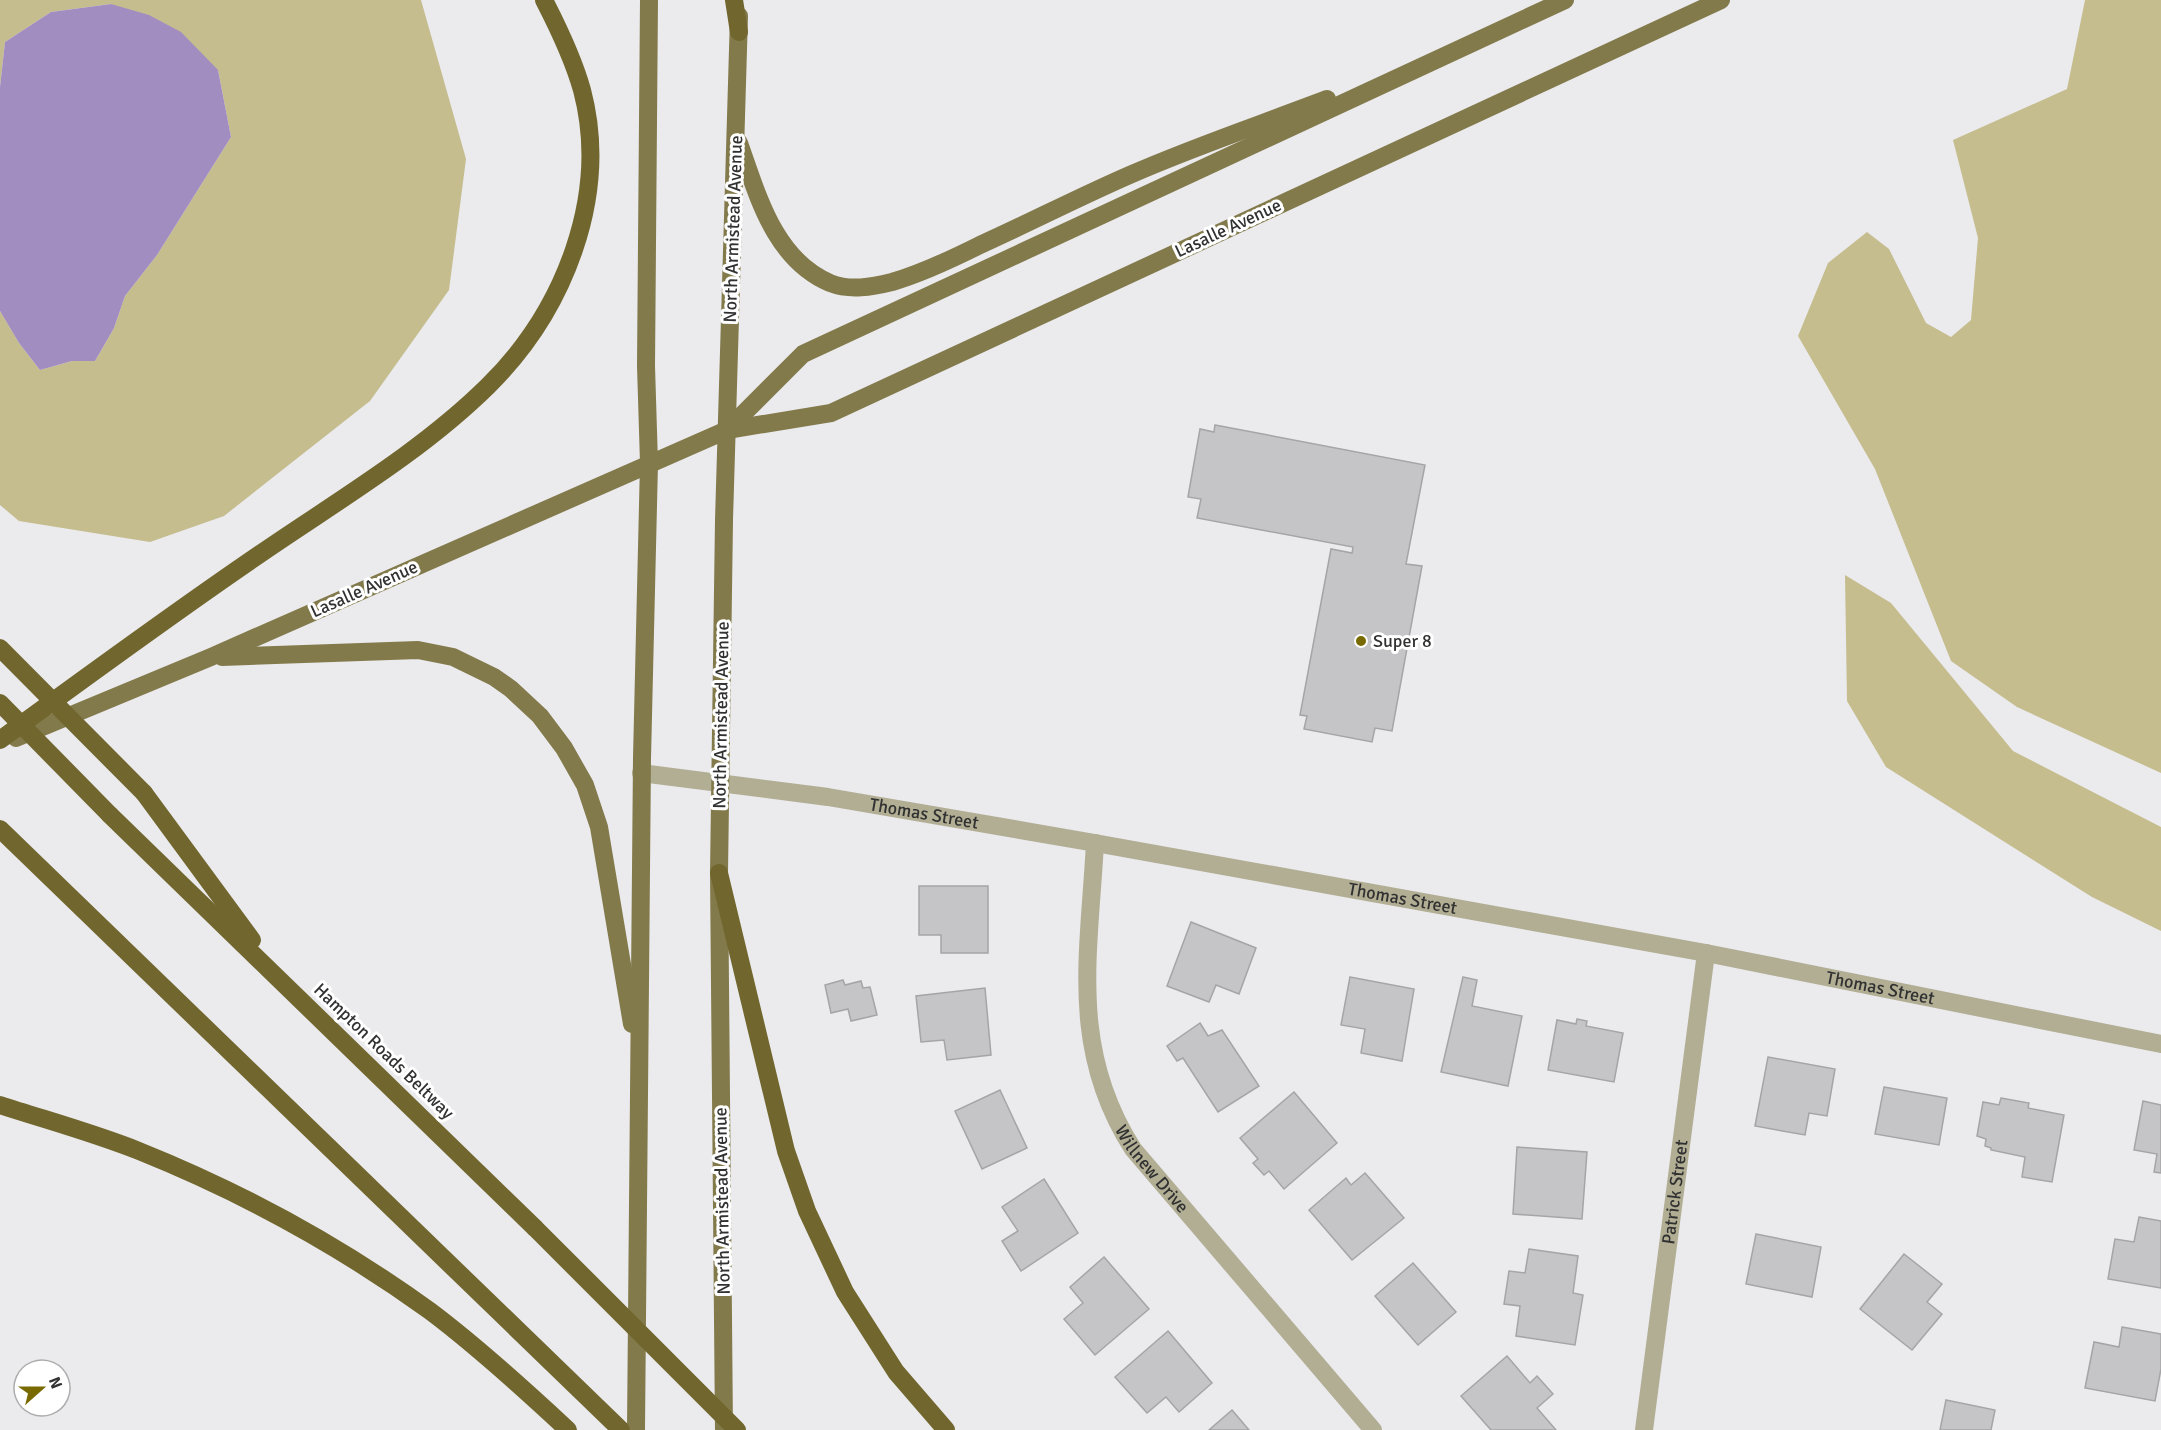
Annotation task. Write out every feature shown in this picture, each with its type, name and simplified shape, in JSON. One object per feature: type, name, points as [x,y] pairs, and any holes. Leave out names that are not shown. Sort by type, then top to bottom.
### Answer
[{"type":"highway","points":[[0,740],[206,591],[403,456],[488,387],[517,355],[565,278],[588,197],[589,143],[582,92],[565,40],[544,0]]},
{"type":"highway","points":[[734,0],[739,32]]},
{"type":"highway","points":[[0,648],[144,793],[283,982]]},
{"type":"highway","name":"Hampton Roads Beltway","points":[[0,704],[110,815],[535,1228],[737,1430]]},
{"type":"highway","points":[[0,829],[621,1430]]},
{"type":"highway","points":[[718,873],[786,1150],[807,1211],[845,1292],[896,1372],[945,1430]]},
{"type":"highway","points":[[0,1105],[138,1151],[282,1217],[355,1260],[431,1312],[568,1430]]},
{"type":"main road","points":[[636,1430],[642,773],[649,463],[646,355],[649,0]]},
{"type":"main road","name":"North Armistead Avenue","points":[[724,1430],[718,873],[727,430],[740,0]]},
{"type":"main road","name":"Lasalle Avenue","points":[[727,430],[803,354],[1565,0]]},
{"type":"main road","name":"Lasalle Avenue","points":[[0,745],[211,657],[727,430],[831,413],[1721,0]]},
{"type":"main road","points":[[736,134],[772,230],[792,255],[808,270],[830,283],[848,288],[869,287],[893,282],[941,264],[1133,174],[1477,42]]},
{"type":"main road","points":[[211,657],[418,650],[453,657],[486,672],[511,689],[540,716],[564,748],[585,785],[599,827],[613,921],[640,1068]]},
{"type":"street","name":"Thomas Street","points":[[642,773],[828,797],[1095,843],[1706,953],[2161,1044]]},
{"type":"street","name":"Willnew Drive","points":[[1095,843],[1086,1000],[1088,1029],[1093,1055],[1116,1123],[1133,1149],[1373,1430]]},
{"type":"street","name":"Patrick Street","points":[[1644,1430],[1706,953]]},
{"type":"shaded area","points":[[0,0],[421,0],[466,159],[449,290],[370,401],[224,516],[150,542],[19,521],[0,505],[0,311],[19,343],[40,370],[72,361],[95,361],[114,328],[125,296],[157,255],[231,137],[218,70],[111,4],[51,12],[5,42],[0,87]]},
{"type":"shaded area","points":[[2085,0],[2161,0],[2161,773],[2017,707],[1951,661],[1875,469],[1798,336],[1828,263],[1867,232],[1889,249],[1926,323],[1951,337],[1971,320],[1978,238],[1953,140],[2067,89]]},
{"type":"shaded area","points":[[111,4],[149,15],[181,32],[218,70],[231,137],[157,255],[125,296],[114,328],[95,361],[72,361],[40,370],[19,343],[0,311],[0,87],[5,42],[51,12]]},
{"type":"shaded area","points":[[1845,575],[1891,603],[2013,751],[2161,827],[2161,931],[2092,897],[1886,767],[1847,701]]},
{"type":"building","name":"Super 8","points":[[1215,425],[1425,465],[1406,564],[1422,566],[1392,731],[1375,728],[1372,742],[1304,729],[1307,716],[1300,715],[1331,549],[1352,553],[1353,547],[1197,518],[1201,499],[1188,497],[1200,429],[1214,432]]},
{"type":"building","points":[[919,886],[988,886],[988,953],[941,953],[941,935],[919,935]]},
{"type":"building","points":[[1191,922],[1256,948],[1239,994],[1216,985],[1209,1002],[1167,986]]},
{"type":"building","points":[[1350,977],[1414,989],[1402,1061],[1361,1053],[1365,1029],[1341,1025]]},
{"type":"building","points":[[1463,977],[1477,980],[1472,1006],[1522,1016],[1508,1086],[1441,1072]]},
{"type":"building","points":[[843,980],[845,985],[861,981],[863,988],[870,987],[877,1015],[851,1021],[848,1009],[831,1013],[825,985]]},
{"type":"building","points":[[985,988],[991,1055],[947,1060],[944,1040],[921,1042],[916,996]]},
{"type":"building","points":[[1577,1019],[1587,1021],[1586,1026],[1623,1033],[1614,1082],[1548,1070],[1557,1020],[1576,1024]]},
{"type":"building","points":[[1200,1023],[1208,1036],[1222,1030],[1259,1086],[1218,1112],[1183,1058],[1177,1061],[1167,1046]]},
{"type":"building","points":[[1768,1057],[1835,1069],[1827,1116],[1809,1113],[1805,1135],[1755,1126]]},
{"type":"building","points":[[1884,1087],[1947,1098],[1939,1145],[1875,1134]]},
{"type":"building","points":[[1000,1090],[1027,1148],[982,1169],[955,1111]]},
{"type":"building","points":[[1294,1092],[1337,1143],[1284,1189],[1269,1171],[1264,1175],[1253,1163],[1258,1159],[1240,1138]]},
{"type":"building","points":[[2001,1098],[2029,1103],[2028,1108],[2064,1115],[2052,1182],[2022,1177],[2025,1157],[1991,1150],[1985,1146],[1986,1139],[1977,1136],[1983,1102],[1999,1105]]},
{"type":"building","points":[[2143,1101],[2161,1105],[2161,1173],[2154,1172],[2157,1154],[2134,1150]]},
{"type":"building","points":[[1517,1147],[1587,1152],[1582,1219],[1513,1214]]},
{"type":"building","points":[[1365,1173],[1404,1218],[1352,1260],[1309,1210],[1346,1178],[1351,1185]]},
{"type":"building","points":[[1044,1179],[1078,1233],[1021,1271],[1002,1241],[1018,1231],[1002,1207]]},
{"type":"building","points":[[2139,1217],[2161,1221],[2161,1288],[2108,1279],[2115,1239],[2134,1242]]},
{"type":"building","points":[[1756,1234],[1821,1247],[1812,1297],[1746,1284]]},
{"type":"building","points":[[1529,1249],[1578,1256],[1573,1293],[1583,1295],[1575,1345],[1516,1336],[1520,1306],[1504,1304],[1509,1271],[1525,1273]]},
{"type":"building","points":[[1904,1254],[1942,1284],[1927,1302],[1942,1314],[1912,1350],[1860,1309]]},
{"type":"building","points":[[1104,1257],[1149,1309],[1095,1355],[1064,1319],[1083,1303],[1070,1287]]},
{"type":"building","points":[[1413,1263],[1456,1312],[1418,1345],[1375,1296]]},
{"type":"building","points":[[2122,1327],[2161,1334],[2161,1369],[2155,1401],[2085,1388],[2094,1342],[2119,1347]]},
{"type":"building","points":[[1168,1331],[1212,1383],[1179,1412],[1166,1397],[1147,1413],[1115,1377]]},
{"type":"building","points":[[1507,1356],[1530,1383],[1537,1376],[1553,1394],[1537,1408],[1556,1430],[1491,1430],[1461,1396]]},
{"type":"building","points":[[1946,1400],[1995,1410],[1991,1430],[1940,1430]]},
{"type":"building","points":[[1232,1410],[1249,1430],[1209,1430]]},
{"type":"place","name":"Super 8","points":[[1361,641]]}]
